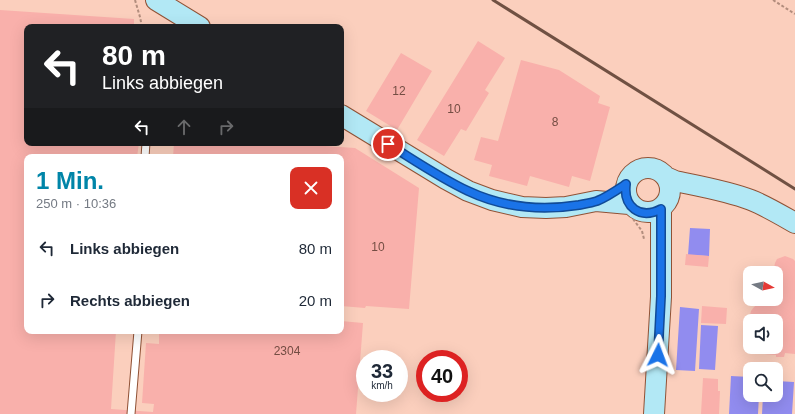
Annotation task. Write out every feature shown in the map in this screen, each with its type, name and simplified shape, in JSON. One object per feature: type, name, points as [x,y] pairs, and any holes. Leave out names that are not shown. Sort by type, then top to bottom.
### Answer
[{"type":"street","points":[[156,0],[195,24]]},
{"type":"street","points":[[344,117],[468,191],[492,200],[522,207],[566,207],[596,202],[634,208],[644,213],[650,213],[664,205],[709,188]]},
{"type":"street","points":[[654,414],[661,296],[660,256],[664,205],[670,195],[670,189],[666,177],[661,172],[647,168],[640,169],[634,172],[626,184],[626,198],[634,208],[660,256]]},
{"type":"street","points":[[666,177],[738,195],[780,214],[795,224]]},
{"type":"street","points":[[596,202],[626,184]]},
{"type":"lane","points":[[131,414],[138,334]]},
{"type":"path","points":[[135,0],[141,24]]},
{"type":"path","points":[[773,0],[795,14]]},
{"type":"shaded area","points":[[690,228],[710,229],[709,256],[688,255]]},
{"type":"shaded area","points":[[680,307],[699,309],[695,371],[676,370]]},
{"type":"shaded area","points":[[701,325],[718,326],[715,370],[699,369]]},
{"type":"shaded area","points":[[731,376],[743,377],[743,402],[759,402],[758,414],[729,414]]},
{"type":"shaded area","points":[[783,381],[794,382],[792,414],[762,414],[763,402],[783,402]]},
{"type":"building","points":[[0,10],[134,19],[134,24],[24,24],[24,146],[139,146],[137,154],[24,154],[24,334],[116,334],[111,409],[153,412],[154,404],[142,403],[146,343],[159,344],[159,334],[344,334],[344,321],[363,323],[361,350],[356,350],[356,414],[0,414]]},
{"type":"building","points":[[478,41],[505,58],[485,90],[489,93],[466,131],[461,129],[444,156],[417,140]]},
{"type":"building","points":[[401,53],[432,71],[397,130],[366,111]]},
{"type":"building","points":[[521,60],[559,70],[600,96],[598,103],[610,107],[590,181],[572,176],[569,187],[530,176],[527,186],[489,176],[492,165],[474,160],[481,137],[498,141]]},
{"type":"building","points":[[174,146],[325,146],[355,148],[419,188],[409,309],[344,306],[344,154],[173,154]]},
{"type":"building","points":[[686,254],[709,256],[708,267],[685,265]]},
{"type":"building","points":[[785,256],[795,261],[795,354],[785,353],[784,357],[776,357],[776,355],[765,354],[783,354],[783,314],[750,314],[755,306],[783,306],[783,266],[774,266],[777,259]]},
{"type":"building","points":[[702,306],[727,308],[726,324],[701,323]]},
{"type":"building","points":[[703,378],[718,379],[718,391],[720,391],[719,414],[701,414]]},
{"type":"railway","points":[[493,0],[795,189]]},
{"type":"route","points":[[388,144],[468,191],[492,200],[522,207],[566,207],[596,202],[626,184],[626,198],[629,204],[638,211],[650,213],[661,209],[661,296],[658,355]]}]
